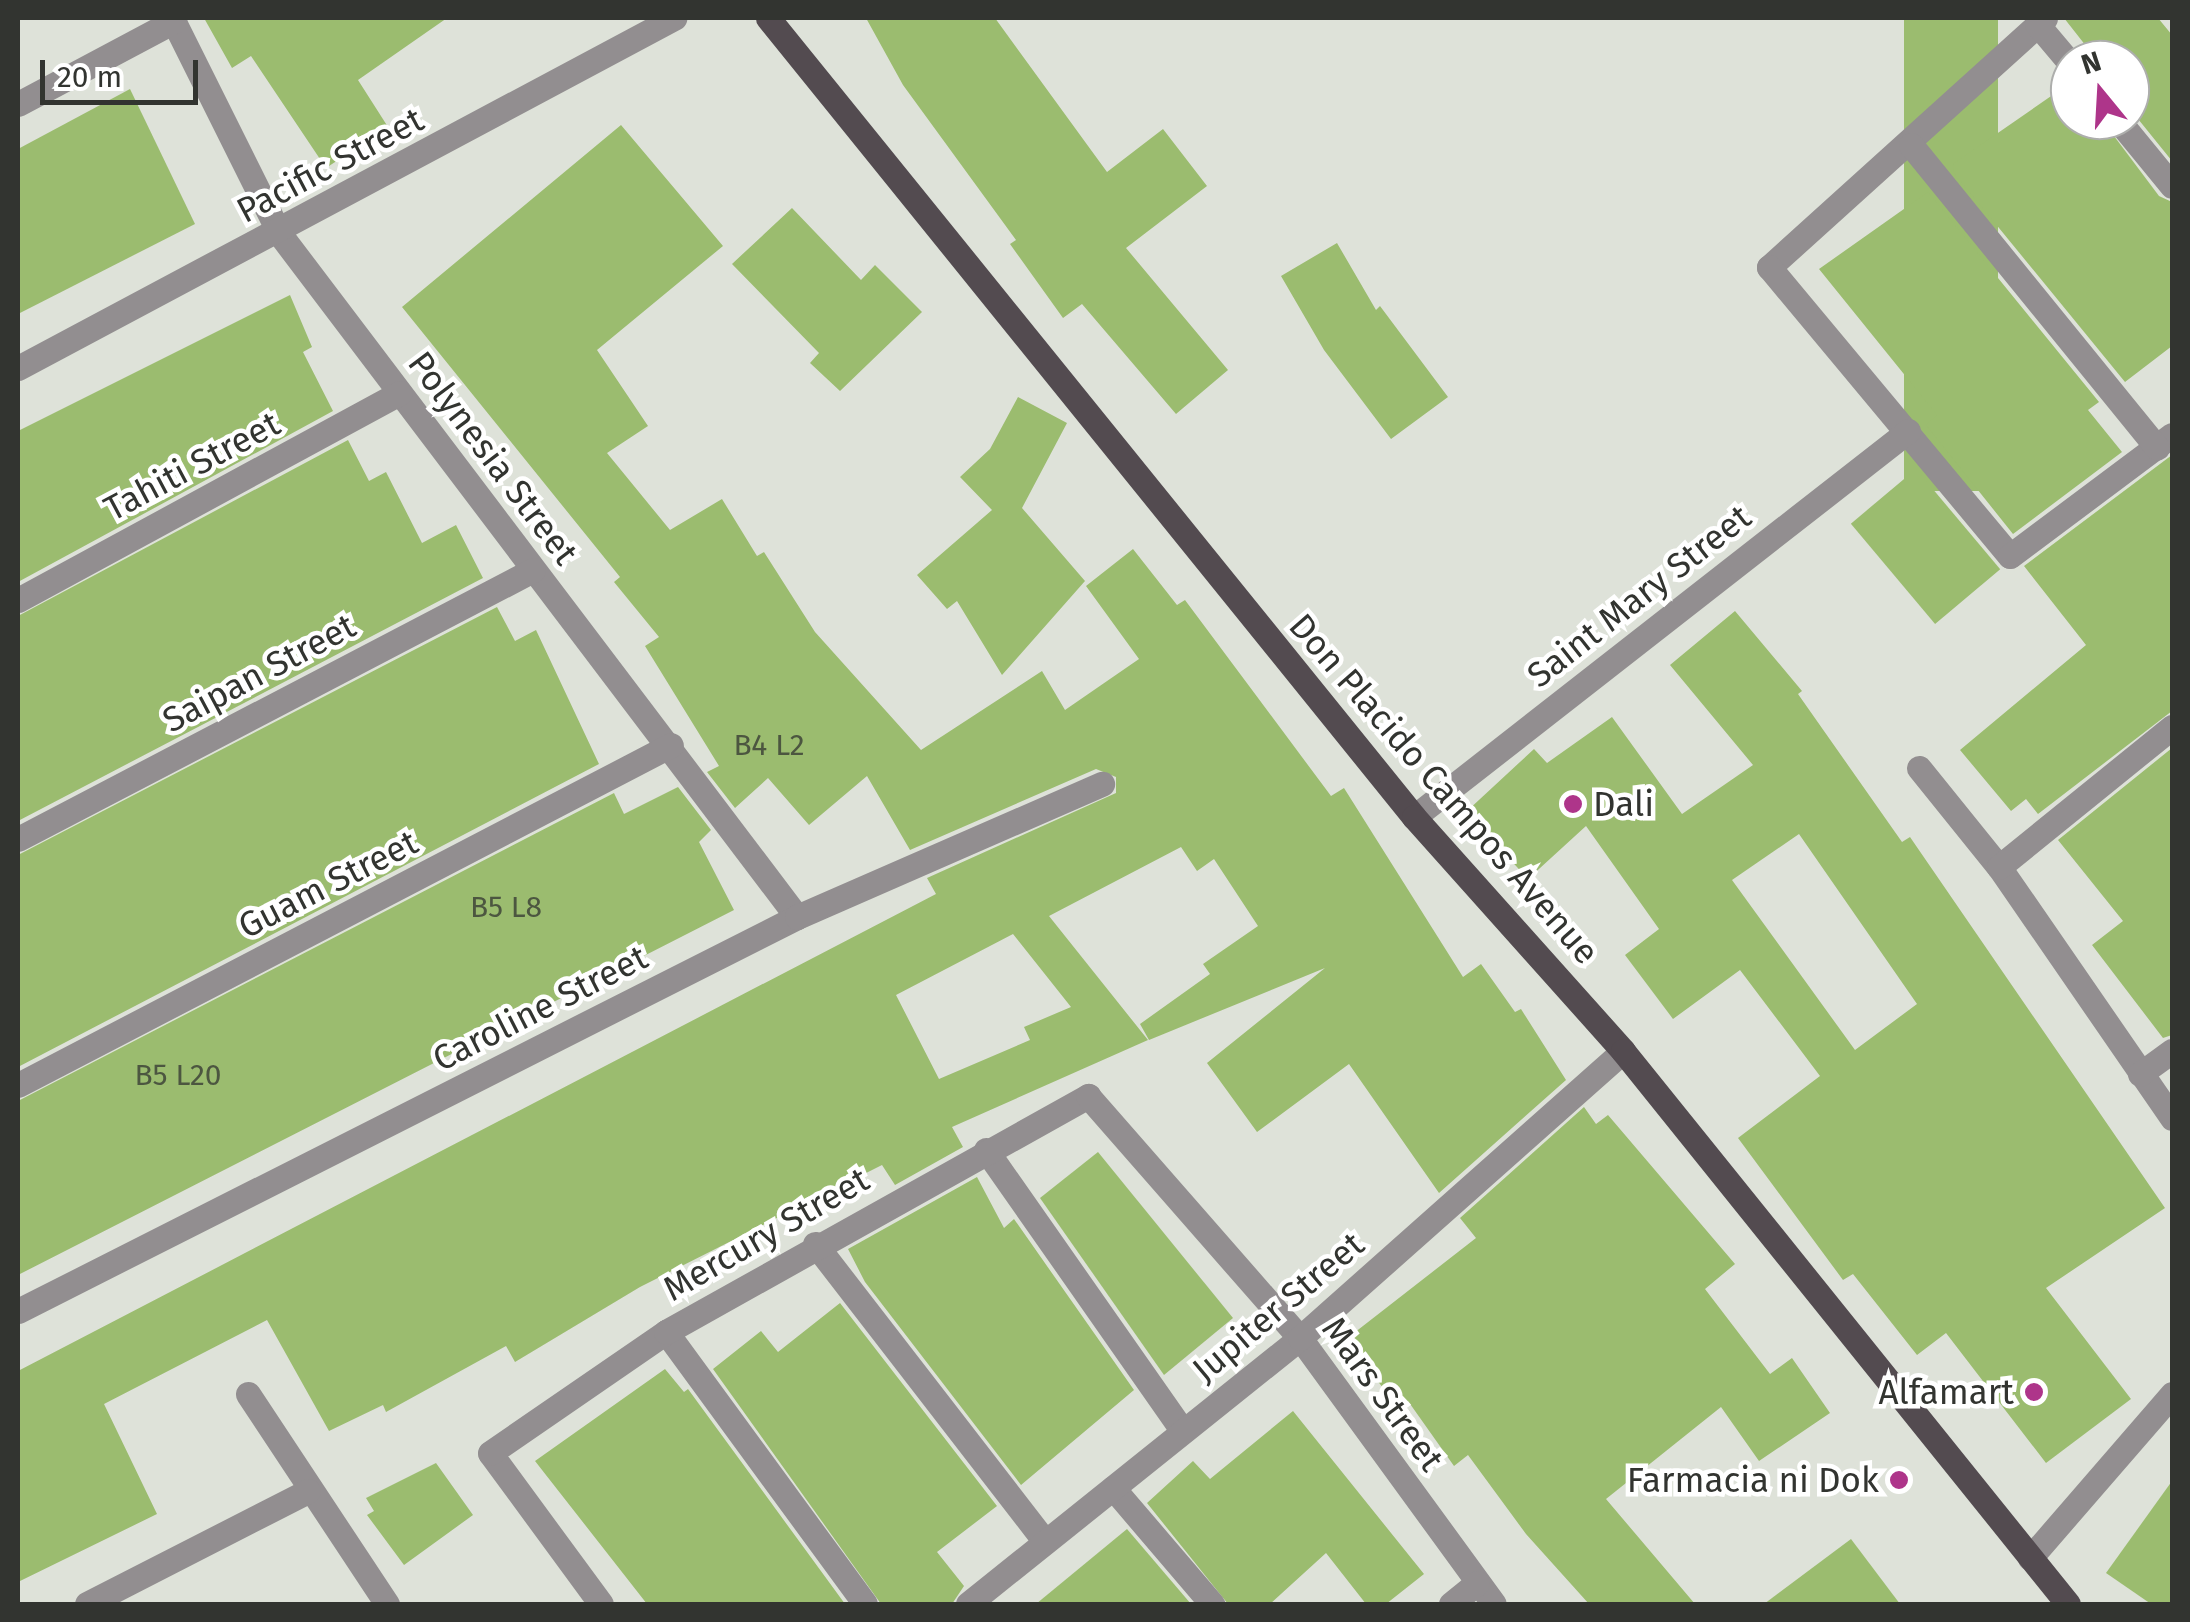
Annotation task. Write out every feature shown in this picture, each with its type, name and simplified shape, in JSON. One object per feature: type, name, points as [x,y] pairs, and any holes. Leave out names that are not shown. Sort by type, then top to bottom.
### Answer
[{"type":"main road","name":"Don Placido Campos Avenue","points":[[768,18],[1414,816],[1624,1051],[2068,1604]]},
{"type":"street","name":"Pacific Street","points":[[18,368],[279,233],[674,18]]},
{"type":"street","name":"Polynesia Street","points":[[173,19],[279,233],[533,570],[671,745],[797,917]]},
{"type":"street","points":[[18,104],[173,19]]},
{"type":"street","points":[[1911,146],[2165,442],[2010,556],[1769,267],[1911,146],[2041,21]]},
{"type":"street","points":[[2134,140],[2172,186]]},
{"type":"street","name":"Tahiti Street","points":[[18,600],[400,393]]},
{"type":"street","name":"Saint Mary Street","points":[[1414,816],[1908,431]]},
{"type":"street","name":"Saipan Street","points":[[18,838],[533,570]]},
{"type":"street","points":[[1999,867],[2172,728]]},
{"type":"street","name":"Guam Street","points":[[18,1084],[671,745]]},
{"type":"street","points":[[1920,768],[1999,867],[2172,1118]]},
{"type":"street","name":"Caroline Street","points":[[18,1312],[797,917],[1102,784]]},
{"type":"street","name":"Jupiter Street","points":[[973,1603],[1300,1338],[1624,1051]]},
{"type":"street","points":[[2140,1074],[2172,1051]]},
{"type":"street","name":"Mars Street","points":[[1088,1096],[1300,1338],[1494,1604]]},
{"type":"street","name":"Mercury Street","points":[[601,1604],[490,1453],[666,1332],[815,1244],[1088,1096]]},
{"type":"street","points":[[986,1150],[1184,1432]]},
{"type":"street","points":[[815,1244],[1045,1542]]},
{"type":"street","points":[[666,1332],[866,1604]]},
{"type":"street","points":[[248,1394],[308,1491],[387,1604]]},
{"type":"street","points":[[2030,1558],[2172,1394]]},
{"type":"street","points":[[1113,1488],[1212,1604]]},
{"type":"street","points":[[88,1604],[308,1491]]},
{"type":"street","points":[[1452,1604],[1477,1583]]},
{"type":"building","points":[[204,18],[447,18],[358,80],[388,127],[326,168],[251,56],[232,68]]},
{"type":"building","points":[[866,18],[995,18],[1107,172],[1163,129],[1207,186],[1126,248],[1228,370],[1176,414],[1082,304],[1063,318],[1010,244],[1016,240],[903,85]]},
{"type":"building","points":[[1904,18],[1998,18],[1998,491],[1904,491]]},
{"type":"building","points":[[2064,18],[2158,18],[2172,35],[2172,161],[2150,134],[2150,40],[2081,40]]},
{"type":"building","points":[[130,89],[195,224],[18,314],[18,149]]},
{"type":"building","points":[[2050,97],[2050,140],[2117,140],[2159,196],[2172,202],[2172,346],[2125,382],[1954,173],[1953,164]]},
{"type":"building","points":[[621,125],[723,246],[597,350],[648,426],[607,453],[670,530],[722,499],[757,556],[764,552],[815,632],[921,750],[1042,671],[1065,710],[1139,659],[1086,586],[1133,549],[1177,605],[1185,600],[1331,796],[1344,788],[1463,977],[1481,964],[1515,1012],[1521,1009],[1566,1080],[1439,1193],[1349,1064],[1257,1132],[1207,1063],[1325,968],[1149,1040],[1140,1024],[1210,974],[1203,964],[1258,926],[1214,859],[1197,871],[1181,847],[1049,916],[1148,1040],[952,1127],[963,1147],[895,1185],[882,1165],[640,1287],[515,1362],[506,1346],[386,1412],[383,1405],[329,1431],[267,1320],[104,1404],[157,1514],[18,1582],[18,1371],[936,894],[927,878],[1116,793],[1116,777],[1096,769],[910,850],[867,776],[809,825],[768,778],[735,808],[707,772],[719,766],[645,646],[659,637],[614,582],[620,577],[402,307]],"holes":[[[1013,934],[1071,1007],[1024,1027],[1030,1040],[939,1079],[896,995]]]},
{"type":"building","points":[[1928,192],[2099,402],[2088,410],[2122,452],[2013,534],[1926,425],[1937,415],[1819,269]]},
{"type":"building","points":[[792,208],[861,280],[875,265],[922,312],[840,391],[810,363],[819,353],[732,264]]},
{"type":"building","points":[[1337,243],[1376,310],[1380,306],[1448,397],[1391,439],[1324,350],[1281,276]]},
{"type":"building","points":[[290,295],[312,347],[303,352],[333,411],[18,582],[18,431]]},
{"type":"building","points":[[1018,397],[1067,423],[1022,508],[1085,581],[1002,675],[957,601],[947,609],[917,575],[992,510],[960,477],[990,449]]},
{"type":"building","points":[[348,440],[369,481],[386,472],[422,543],[456,525],[483,578],[18,821],[18,616]]},
{"type":"building","points":[[2172,455],[2172,711],[2038,814],[2026,799],[2011,811],[1960,750],[2086,645],[2024,566]]},
{"type":"building","points":[[1916,469],[2000,569],[1935,624],[1851,524]]},
{"type":"building","points":[[497,607],[515,641],[536,630],[599,764],[18,1067],[18,855]]},
{"type":"building","points":[[1735,611],[1802,691],[1798,694],[1902,842],[1910,837],[2165,1208],[2046,1288],[2131,1399],[2046,1463],[1946,1333],[1917,1355],[1853,1274],[1843,1280],[1738,1138],[1820,1076],[1740,970],[1673,1019],[1625,955],[1659,929],[1586,826],[1528,879],[1466,812],[1534,749],[1547,763],[1612,717],[1682,814],[1753,765],[1670,665]],"holes":[[[1799,834],[1917,1004],[1855,1050],[1732,880]]]},
{"type":"building","points":[[2172,748],[2172,1035],[2163,1038],[2092,945],[2123,921],[2058,840]]},
{"type":"building","points":[[678,787],[711,830],[699,842],[734,910],[18,1275],[18,1101],[614,793],[624,814]]},
{"type":"building","points":[[1584,1107],[1596,1124],[1608,1115],[1735,1264],[1705,1289],[1770,1374],[1792,1358],[1830,1413],[1759,1461],[1721,1407],[1606,1499],[1695,1604],[1589,1604],[1526,1534],[1468,1455],[1454,1466],[1408,1401],[1399,1408],[1345,1340],[1476,1238],[1460,1218]]},
{"type":"building","points":[[1098,1152],[1233,1318],[1164,1375],[1040,1198]]},
{"type":"building","points":[[977,1177],[1004,1228],[1014,1219],[1134,1390],[1021,1485],[865,1282],[848,1249]]},
{"type":"building","points":[[840,1303],[997,1506],[937,1552],[964,1586],[952,1604],[881,1604],[713,1369],[761,1331],[778,1352]]},
{"type":"building","points":[[665,1369],[684,1392],[688,1389],[845,1604],[647,1604],[535,1461]]},
{"type":"building","points":[[1293,1411],[1424,1574],[1386,1604],[1366,1604],[1326,1553],[1270,1604],[1228,1604],[1147,1503],[1193,1461],[1210,1479]]},
{"type":"building","points":[[436,1463],[473,1515],[404,1565],[367,1515],[374,1511],[366,1498]]},
{"type":"building","points":[[2172,1481],[2172,1604],[2151,1604],[2106,1573]]},
{"type":"building","points":[[1127,1529],[1191,1604],[1036,1604]]},
{"type":"building","points":[[1851,1539],[1900,1604],[1764,1604]]},
{"type":"place","name":"Dali","points":[[1573,804]]},
{"type":"place","name":"Alfamart","points":[[2034,1392]]},
{"type":"place","name":"Farmacia ni Dok","points":[[1899,1480]]}]
